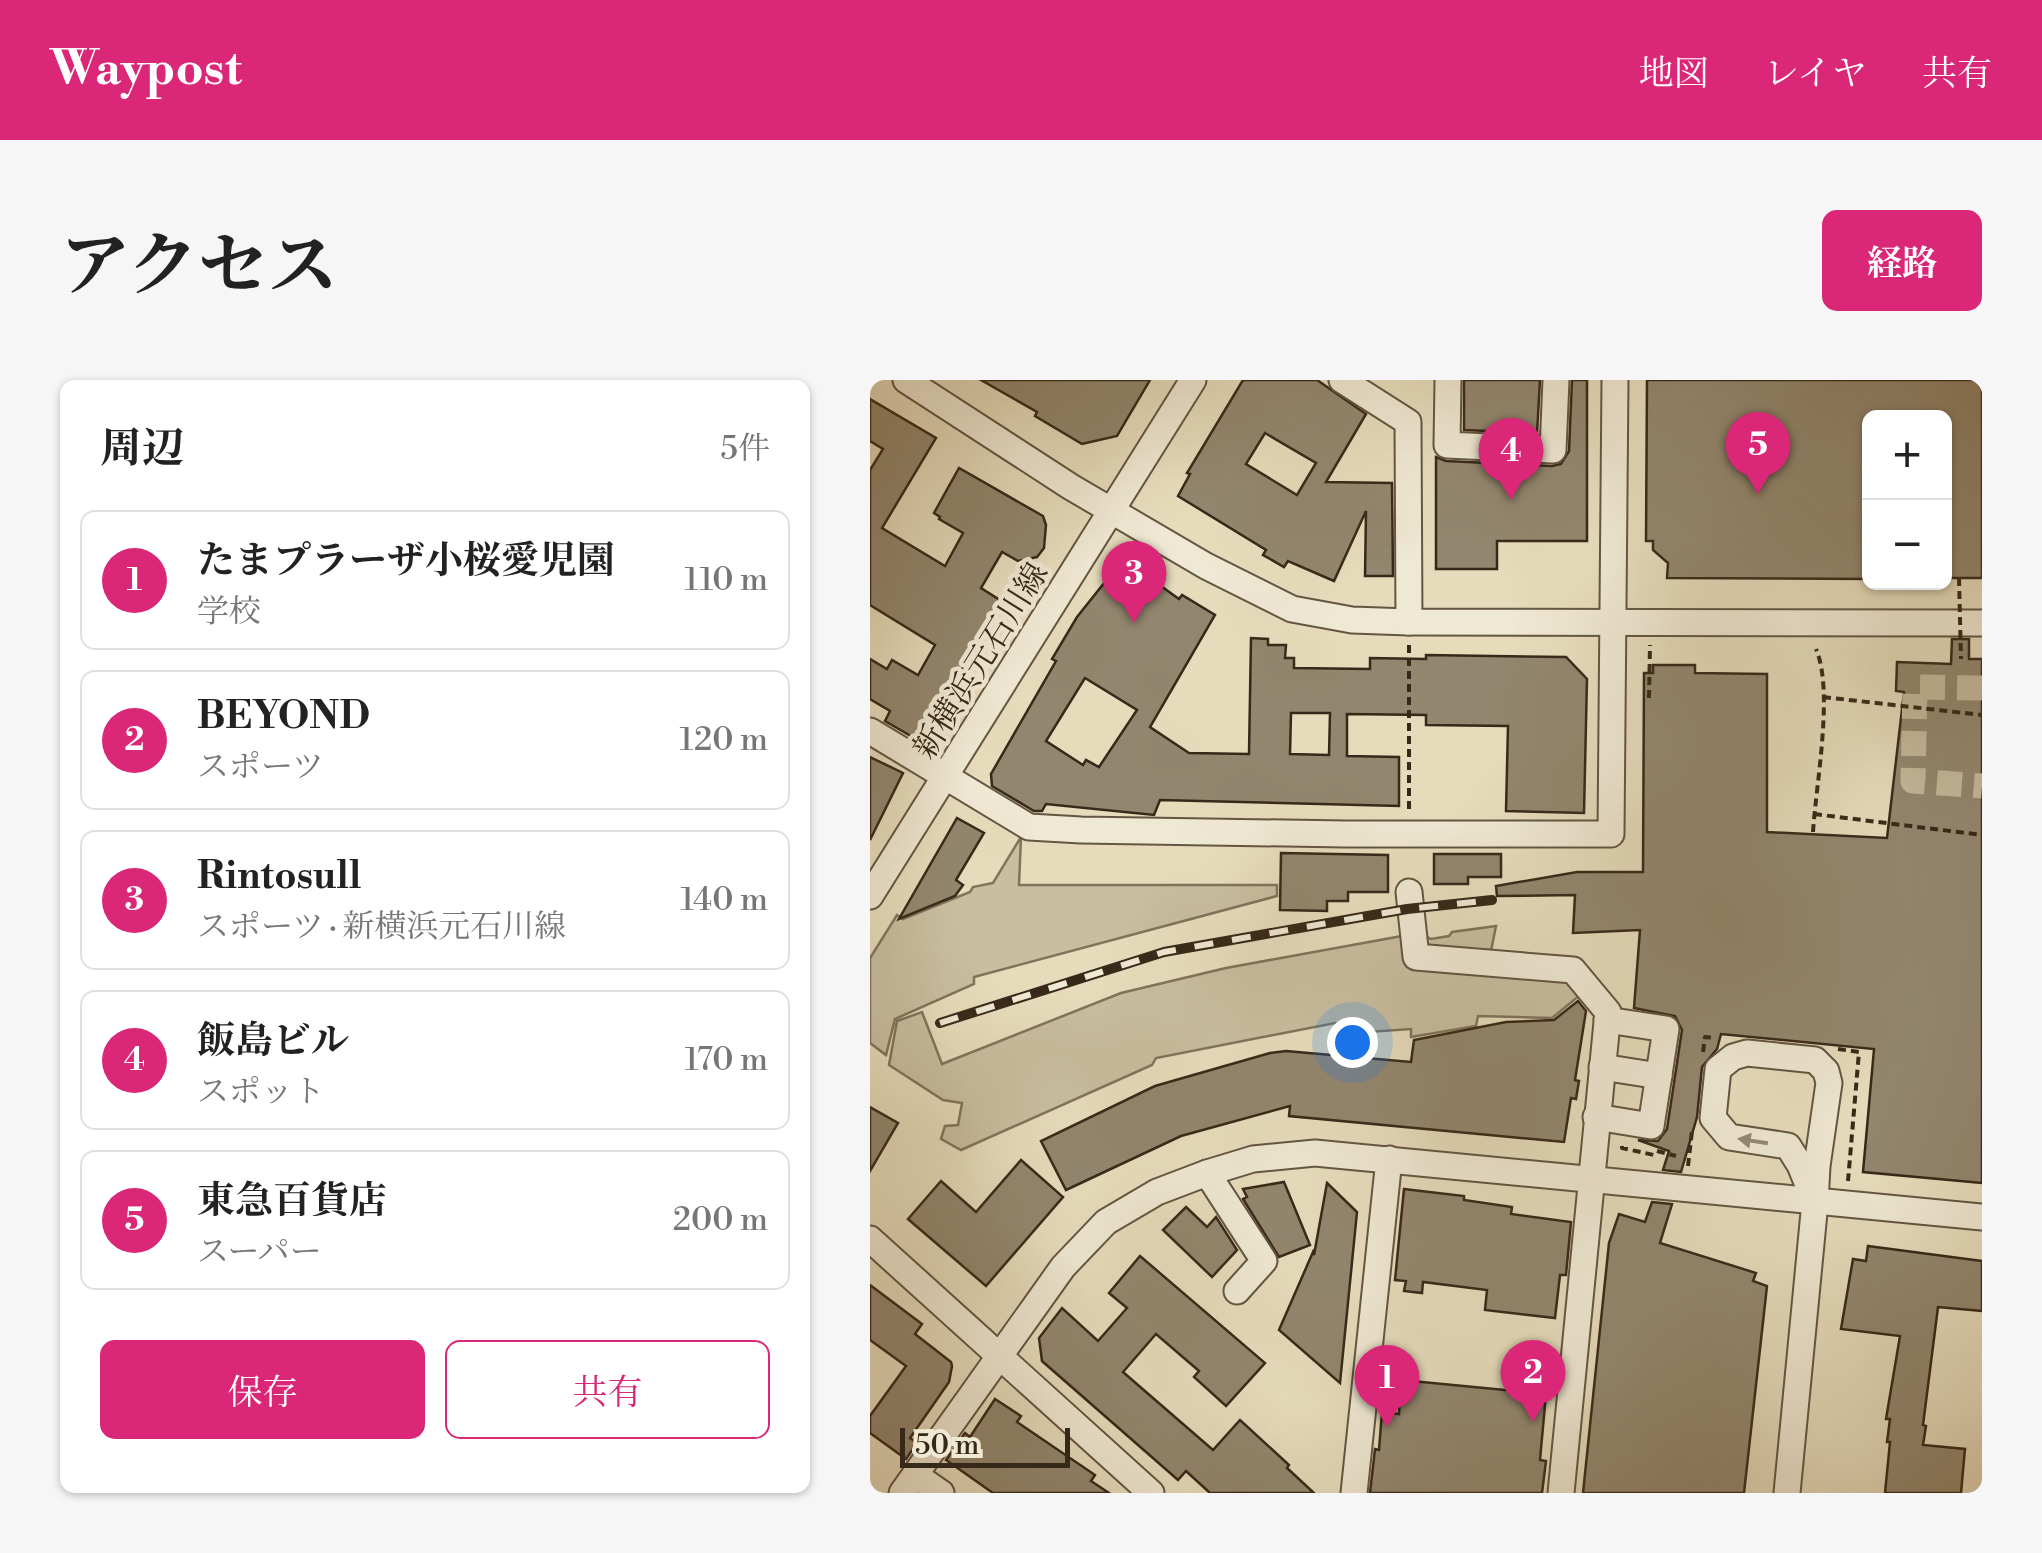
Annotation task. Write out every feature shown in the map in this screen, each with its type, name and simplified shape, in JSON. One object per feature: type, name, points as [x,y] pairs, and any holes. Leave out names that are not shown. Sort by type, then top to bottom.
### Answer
[{"type":"street","points":[[906,380],[1038,466],[1206,566],[1292,608],[1409,633],[1613,621],[1982,623]]},
{"type":"street","name":"新横浜元石川線","points":[[870,896],[1193,380]]},
{"type":"street","points":[[1342,380],[1408,422],[1409,633]]},
{"type":"street","points":[[1448,380],[1447,445],[1554,450],[1556,380]]},
{"type":"street","points":[[870,731],[1030,827],[1409,835],[1610,834],[1615,380]]},
{"type":"street","points":[[1409,892],[1416,958],[1572,970],[1608,1012],[1561,1493]]},
{"type":"street","points":[[1596,1118],[1651,1126],[1666,1029],[1607,1020]]},
{"type":"street","points":[[1787,1493],[1815,1202],[1817,1166],[1829,1083],[1826,1071],[1815,1060],[1746,1053],[1733,1057],[1718,1069],[1713,1118],[1729,1137],[1788,1146],[1815,1202]]},
{"type":"street","points":[[1602,1067],[1659,1076]]},
{"type":"street","points":[[941,1493],[909,1484],[1063,1266],[1106,1222],[1157,1192],[1253,1159],[1315,1153],[1982,1218]]},
{"type":"street","points":[[1354,1493],[1389,1159]]},
{"type":"street","points":[[1207,1173],[1264,1261],[1237,1291]]},
{"type":"street","points":[[870,1239],[1151,1493]]},
{"type":"path","points":[[1959,578],[1961,659]]},
{"type":"path","points":[[1409,633],[1409,835]]},
{"type":"path","points":[[1649,698],[1650,645]]},
{"type":"path","points":[[1813,832],[1824,697],[1821,660],[1816,649]]},
{"type":"path","points":[[1824,697],[1982,716]]},
{"type":"path","points":[[1814,814],[1982,834]]},
{"type":"shaded area","points":[[1021,837],[1019,885],[1277,885],[1277,896],[974,977],[974,984],[895,1019],[886,1055],[870,1043],[870,958],[897,915],[903,919],[970,892],[973,887],[993,883]]},
{"type":"shaded area","points":[[1496,926],[1490,956],[1423,949],[1423,935],[1431,939]]},
{"type":"shaded area","points":[[1402,936],[1403,942],[1570,975],[1585,991],[1552,1018],[1478,1016],[1476,1026],[1411,1037],[1411,1029],[1367,1032],[1335,1023],[1156,1058],[1152,1065],[961,1150],[941,1139],[945,1126],[958,1125],[962,1103],[943,1100],[889,1065],[897,1021],[922,1012],[942,1064],[1121,993],[1226,968]]},
{"type":"building","points":[[981,380],[1150,380],[1117,436],[1082,444]]},
{"type":"building","points":[[1243,380],[1317,380],[1366,414],[1326,482],[1392,483],[1393,576],[1365,576],[1366,511],[1334,581],[1288,561],[1284,567],[1263,555],[1266,550],[1178,496],[1190,474],[1187,473]],"holes":[[[1265,433],[1316,463],[1297,495],[1246,464]]]},
{"type":"building","points":[[1464,380],[1540,380],[1537,433],[1464,430]]},
{"type":"building","points":[[1572,380],[1587,380],[1587,541],[1497,541],[1497,569],[1436,569],[1436,457],[1446,461],[1561,464],[1569,451]]},
{"type":"building","points":[[1647,380],[1982,380],[1982,578],[1952,578],[1952,410],[1862,410],[1862,579],[1667,578],[1668,563],[1653,550],[1653,541],[1646,541]]},
{"type":"building","points":[[870,399],[936,438],[882,528],[945,566],[963,533],[934,513],[959,468],[1043,516],[1046,525],[1044,548],[1037,557],[1018,561],[1002,552],[981,588],[1003,602],[923,743],[885,721],[890,711],[870,699],[870,659],[887,669],[892,660],[918,675],[935,645],[870,605],[870,470],[883,449],[870,441]]},
{"type":"building","points":[[1147,576],[1179,599],[1182,595],[1215,615],[1150,727],[1189,753],[1249,754],[1251,638],[1268,639],[1268,645],[1286,645],[1285,658],[1294,658],[1294,668],[1370,669],[1370,658],[1426,659],[1426,655],[1566,657],[1587,679],[1584,813],[1506,811],[1508,726],[1426,725],[1426,715],[1347,714],[1347,756],[1399,757],[1399,806],[1160,800],[1154,815],[1046,804],[1042,811],[1034,811],[992,786],[991,774],[1077,617],[1105,582],[1118,590],[1123,580],[1139,589]],"holes":[[[1085,678],[1137,710],[1099,767],[1086,760],[1083,765],[1046,741]],[[1291,713],[1330,713],[1329,755],[1290,754]]]},
{"type":"building","points":[[1952,639],[1969,639],[1969,659],[1982,659],[1982,1183],[1863,1172],[1874,1049],[1721,1034],[1717,1049],[1702,1067],[1697,1117],[1681,1172],[1663,1170],[1669,1151],[1638,1140],[1658,1141],[1667,1129],[1682,1030],[1675,1016],[1634,1008],[1640,930],[1573,933],[1575,895],[1497,896],[1496,886],[1577,872],[1643,872],[1644,673],[1653,673],[1653,665],[1695,665],[1695,673],[1767,674],[1767,832],[1887,838],[1904,692],[1896,691],[1897,662],[1951,664]]},
{"type":"building","points":[[870,757],[903,773],[870,840]]},
{"type":"building","points":[[957,818],[984,833],[956,880],[963,885],[955,896],[899,919]]},
{"type":"building","points":[[1281,853],[1388,855],[1388,892],[1348,892],[1348,901],[1327,901],[1327,911],[1280,910]]},
{"type":"building","points":[[1434,854],[1501,854],[1501,877],[1468,877],[1468,884],[1434,884]]},
{"type":"building","points":[[1578,1001],[1586,1011],[1575,1080],[1579,1081],[1576,1099],[1571,1098],[1564,1142],[1289,1116],[1290,1106],[1181,1136],[1066,1190],[1041,1141],[1155,1086],[1270,1053],[1286,1051],[1411,1062],[1414,1040],[1506,1022],[1554,1020]]},
{"type":"building","points":[[870,1107],[898,1123],[870,1171]]},
{"type":"building","points":[[1021,1160],[1063,1197],[986,1286],[908,1219],[941,1181],[976,1212]]},
{"type":"building","points":[[1284,1182],[1310,1245],[1279,1257],[1243,1199],[1247,1197],[1243,1189]]},
{"type":"building","points":[[1327,1183],[1357,1212],[1340,1383],[1279,1330],[1313,1252],[1314,1255]]},
{"type":"building","points":[[1404,1189],[1464,1196],[1464,1200],[1512,1207],[1511,1214],[1571,1222],[1566,1275],[1560,1275],[1555,1318],[1485,1310],[1487,1290],[1423,1282],[1422,1293],[1404,1291],[1406,1281],[1395,1280]]},
{"type":"building","points":[[1652,1202],[1672,1204],[1660,1243],[1756,1273],[1753,1281],[1767,1286],[1744,1493],[1583,1493],[1609,1243],[1619,1214],[1645,1222]]},
{"type":"building","points":[[1186,1207],[1207,1227],[1216,1217],[1237,1250],[1212,1277],[1163,1230]]},
{"type":"building","points":[[1868,1246],[1982,1261],[1982,1311],[1938,1307],[1923,1425],[1923,1445],[1965,1449],[1961,1493],[1885,1493],[1890,1442],[1890,1419],[1886,1419],[1900,1336],[1841,1329],[1853,1259],[1866,1261]]},
{"type":"building","points":[[1140,1256],[1265,1363],[1226,1406],[1194,1377],[1199,1371],[1156,1334],[1123,1372],[1213,1450],[1240,1420],[1314,1493],[1210,1493],[1186,1471],[1178,1480],[1042,1361],[1039,1338],[1062,1308],[1098,1341],[1127,1308],[1109,1293]]},
{"type":"building","points":[[870,1285],[922,1324],[915,1334],[952,1366],[949,1382],[910,1438],[917,1443],[906,1459],[870,1433],[870,1416],[906,1366],[870,1340]]},
{"type":"building","points":[[1401,1380],[1546,1394],[1540,1460],[1546,1461],[1542,1493],[1370,1493],[1382,1412],[1399,1414]]},
{"type":"building","points":[[995,1399],[1021,1416],[1017,1422],[1095,1475],[1091,1481],[1109,1493],[993,1493],[946,1460],[965,1433],[970,1437]]},
{"type":"tunnel","points":[[1982,688],[1915,687],[1913,781],[1982,786]]},
{"type":"railway","points":[[940,1023],[1164,952],[1407,909],[1492,900]]},
{"type":"place","name":"東急百貨店","points":[[1758,494]]},
{"type":"place","name":"飯島ビル","points":[[1511,500]]},
{"type":"place","name":"Rintosull","points":[[1134,623]]},
{"type":"place","name":"BEYOND","points":[[1533,1422]]},
{"type":"place","name":"たまプラーザ小桜愛児園","points":[[1387,1427]]}]
